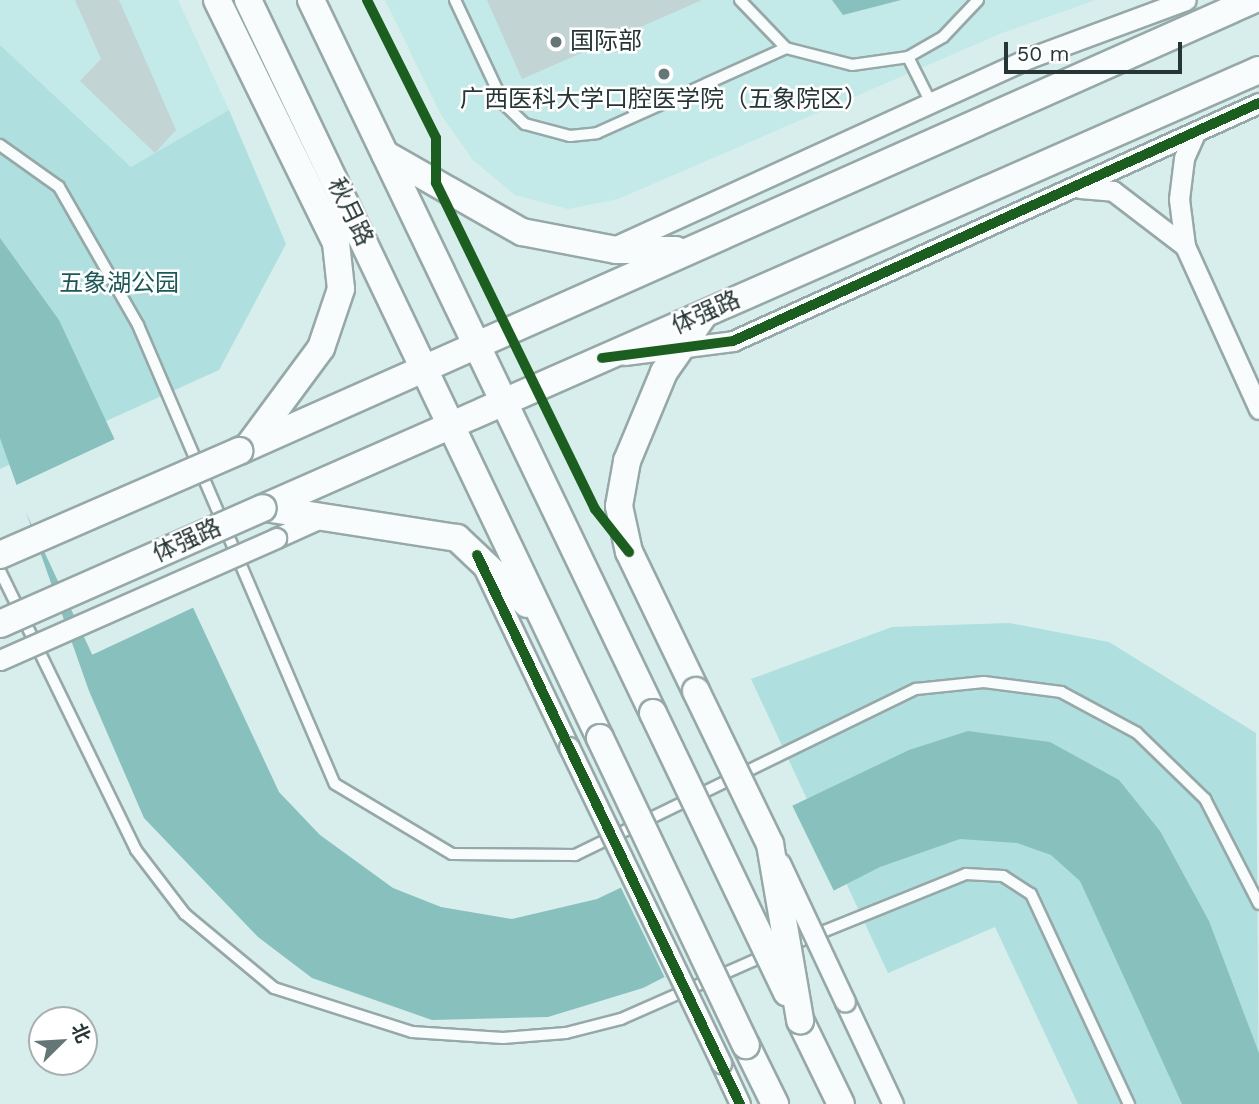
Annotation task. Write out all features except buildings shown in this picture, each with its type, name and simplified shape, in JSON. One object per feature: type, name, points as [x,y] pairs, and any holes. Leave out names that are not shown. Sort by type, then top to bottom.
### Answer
[{"type":"main road","points":[[217,0],[336,243],[341,289],[321,348],[243,449]]},
{"type":"main road","name":"秋月路","points":[[248,0],[775,1104]]},
{"type":"main road","points":[[312,0],[841,1104]]},
{"type":"main road","points":[[0,555],[243,449],[474,342],[1253,0]]},
{"type":"main road","name":"体强路","points":[[0,624],[1259,70]]},
{"type":"main road","points":[[385,154],[522,232],[610,249],[685,250]]},
{"type":"main road","points":[[704,314],[680,348],[627,460],[619,506],[629,552],[770,844],[800,1020]]},
{"type":"main road","points":[[263,508],[457,538],[547,626]]},
{"type":"street","points":[[610,249],[931,103],[1186,0]]},
{"type":"street","points":[[603,358],[733,341],[1079,188],[1259,103]]},
{"type":"street","points":[[1195,133],[1184,158],[1180,200],[1185,246],[1259,409]]},
{"type":"street","points":[[1079,188],[1113,191],[1185,246]]},
{"type":"street","points":[[0,660],[325,516]]},
{"type":"street","points":[[477,555],[740,1104]]},
{"type":"street","points":[[770,844],[893,1104]]},
{"type":"lane","points":[[455,0],[504,104],[525,124],[570,136],[597,133],[786,48]]},
{"type":"lane","points":[[740,0],[786,48],[852,65],[908,57],[943,37],[978,0]]},
{"type":"lane","points":[[908,57],[931,103]]},
{"type":"lane","points":[[0,145],[59,187],[138,324],[335,785],[452,853],[575,855],[916,689],[984,682],[1061,692],[1137,733],[1205,799],[1259,904]]},
{"type":"lane","points":[[0,570],[136,850],[185,915],[274,988],[433,1036],[566,1033],[669,1000],[863,911],[966,874],[1003,876],[1031,894],[1129,1104]]},
{"type":"shaded area","points":[[0,0],[178,0],[229,110],[131,167],[0,45]]},
{"type":"shaded area","name":"广西医科大学口腔医学院（五象院区）","points":[[385,0],[1096,0],[1002,33],[618,199],[568,209],[515,195],[473,160],[441,115]]},
{"type":"shaded area","points":[[832,0],[901,0],[843,15]]},
{"type":"shaded area","points":[[0,238],[59,320],[279,792],[320,835],[393,888],[441,907],[512,919],[597,899],[909,750],[968,731],[1050,742],[1119,780],[1160,831],[1209,921],[1259,1053],[1259,1104],[1182,1104],[1080,881],[1051,855],[1017,843],[960,839],[880,867],[643,988],[548,1017],[432,1020],[312,978],[258,937],[144,818],[89,691],[0,438]]},
{"type":"green space","name":"五象湖公园","points":[[0,45],[131,167],[229,110],[286,244],[219,370],[0,469]]},
{"type":"green space","points":[[1009,623],[1109,642],[1256,733],[1259,1104],[1078,1104],[995,927],[888,973],[751,679],[892,627]]},
{"type":"pier","points":[[117,438],[196,607],[92,655],[14,486]]},
{"type":"pier","points":[[791,803],[835,894],[665,977],[620,886]]},
{"type":"cycle path","points":[[367,0],[436,138],[436,183],[595,509],[629,552]]},
{"type":"cycle path","points":[[602,358],[733,341],[1259,103]]},
{"type":"cycle path","points":[[477,555],[740,1104]]},
{"type":"place","name":"国际部","points":[[556,42]]},
{"type":"place","name":"广西医科大学口腔医学院（五象院区）","points":[[664,74]]}]
